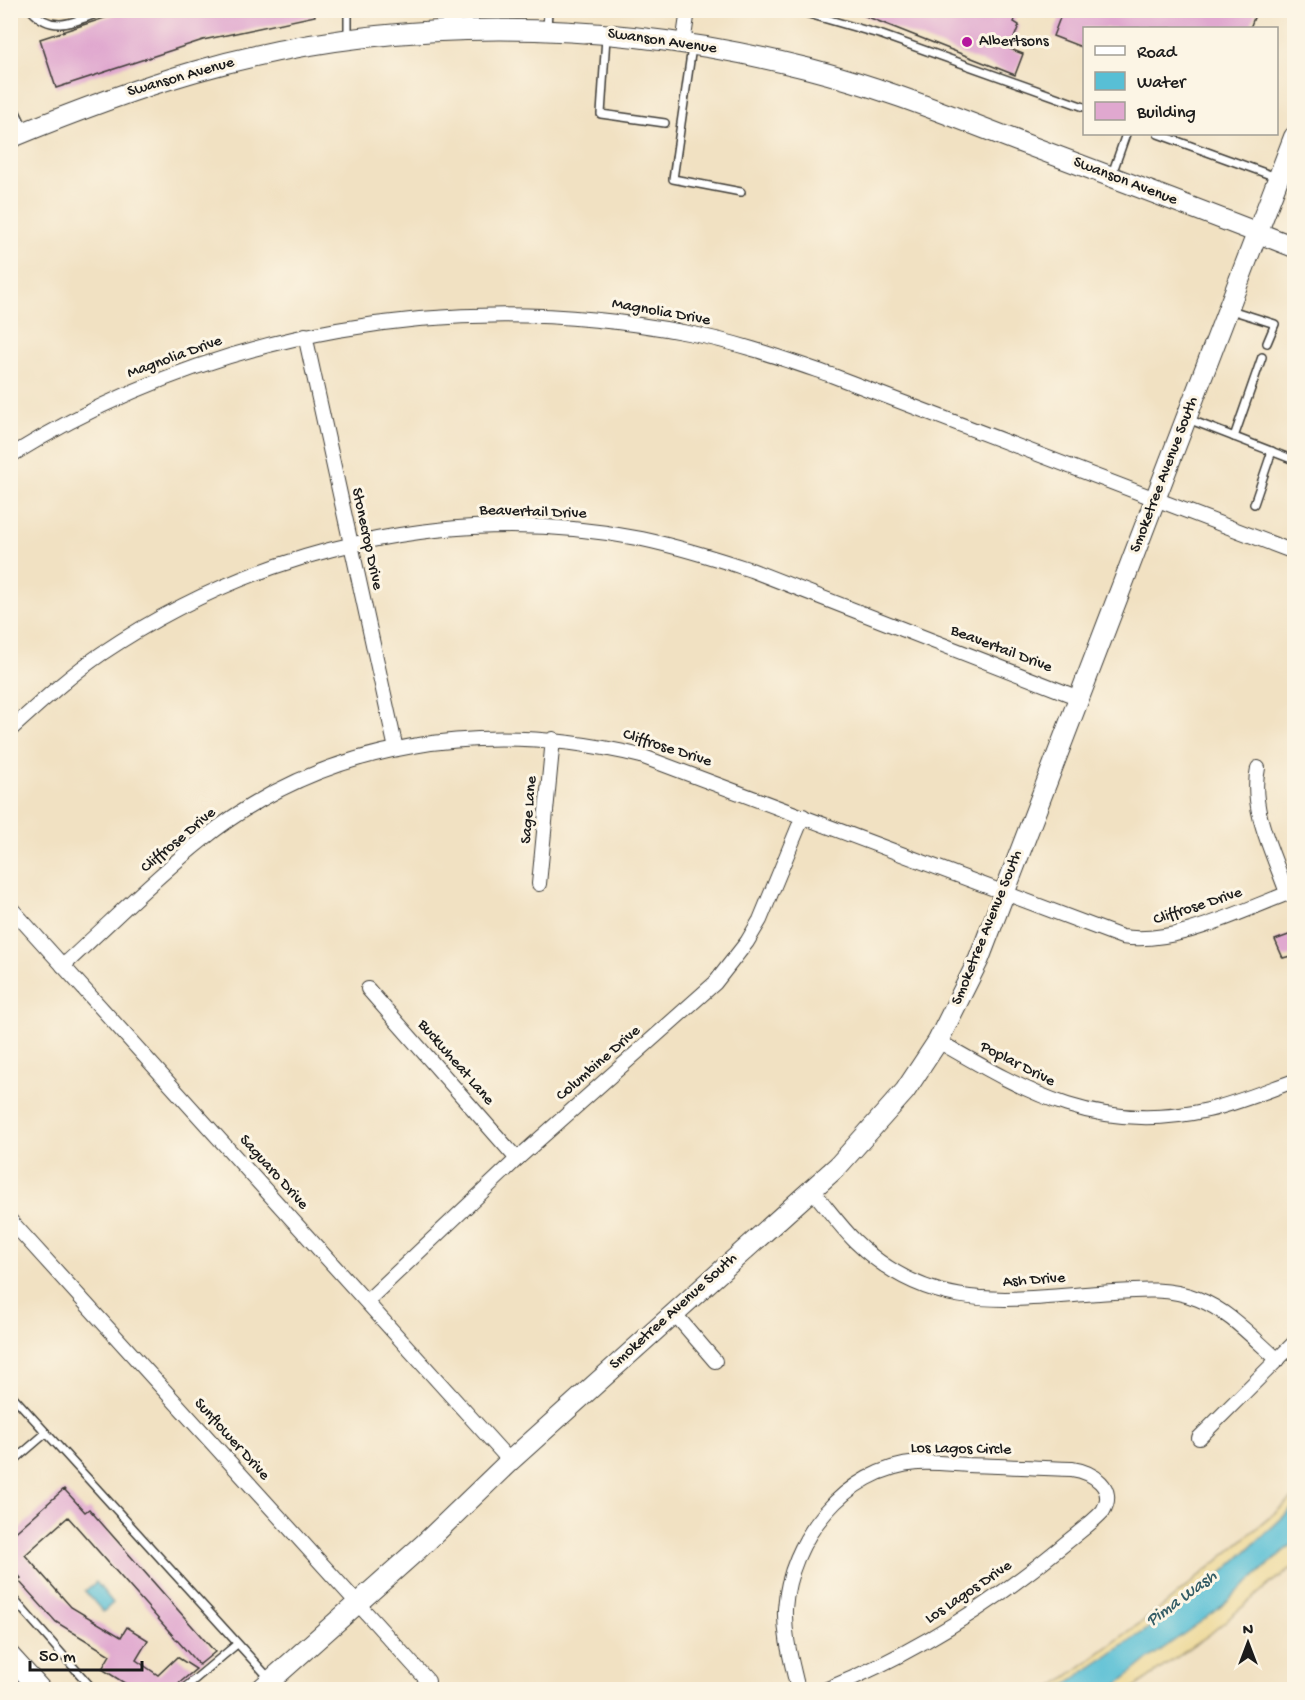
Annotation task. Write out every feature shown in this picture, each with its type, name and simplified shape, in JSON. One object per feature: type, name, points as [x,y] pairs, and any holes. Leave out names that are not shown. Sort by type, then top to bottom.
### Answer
[{"type":"street","points":[[687,44],[688,10]]},
{"type":"street","name":"Swanson Avenue","points":[[18,135],[98,102],[196,71],[297,48],[400,35],[503,30],[606,34],[687,44],[810,69],[887,93],[1294,247]]},
{"type":"street","name":"Smoketree Avenue South","points":[[266,1685],[424,1544],[510,1461],[812,1189],[873,1129],[905,1091],[938,1041],[979,959],[1294,137]]},
{"type":"street","name":"Magnolia Drive","points":[[10,456],[48,432],[114,399],[182,370],[252,348],[305,335],[397,319],[470,314],[565,316],[617,321],[690,333],[761,351],[831,375],[1294,552]]},
{"type":"street","name":"Stonecrop Drive","points":[[305,335],[396,749]]},
{"type":"street","name":"Beavertail Drive","points":[[10,729],[81,669],[147,624],[198,597],[250,574],[350,543],[415,532],[471,527],[528,526],[585,531],[642,539],[697,552],[751,570],[1079,698]]},
{"type":"street","name":"Cliffrose Drive","points":[[63,966],[201,840],[236,816],[310,776],[350,761],[396,749],[474,738],[553,739],[600,746],[641,756],[1113,935],[1141,939],[1178,934],[1291,892]]},
{"type":"street","name":"Sage Lane","points":[[539,884],[553,739]]},
{"type":"street","points":[[1258,768],[1255,787],[1257,806],[1291,892]]},
{"type":"street","name":"Columbine Drive","points":[[367,1301],[517,1159],[696,1001],[731,963],[747,942],[772,896],[803,816]]},
{"type":"street","name":"Saguaro Drive","points":[[10,907],[510,1461]]},
{"type":"street","name":"Buckwheat Lane","points":[[368,989],[517,1159]]},
{"type":"street","name":"Poplar Drive","points":[[938,1041],[1036,1095],[1070,1107],[1116,1116],[1186,1114],[1232,1103],[1294,1081]]},
{"type":"street","name":"Ash Drive","points":[[812,1189],[865,1250],[892,1270],[928,1288],[968,1298],[1001,1301],[1144,1290],[1176,1292],[1207,1303],[1226,1314],[1278,1360]]},
{"type":"street","name":"Sunflower Drive","points":[[10,1220],[428,1681]]},
{"type":"street","points":[[674,1313],[715,1361]]},
{"type":"street","points":[[1199,1438],[1294,1343]]},
{"type":"street","name":"Los Lagos Circle","points":[[798,1689],[785,1625],[786,1598],[792,1572],[802,1547],[816,1524],[834,1504],[855,1487],[891,1469],[917,1463],[1076,1470],[1099,1480],[1107,1495]]},
{"type":"street","name":"Los Lagos Drive","points":[[825,1689],[881,1664],[974,1611],[1038,1566],[1100,1514],[1106,1506],[1107,1495]]},
{"type":"street","points":[[10,1656],[41,1689]]},
{"type":"lane","points":[[31,10],[48,25],[61,25],[106,10]]},
{"type":"lane","points":[[348,10],[348,42]]},
{"type":"lane","points":[[546,32],[548,10]]},
{"type":"lane","points":[[795,10],[882,35],[1083,107]]},
{"type":"lane","points":[[606,34],[601,114],[665,123]]},
{"type":"lane","points":[[687,44],[673,179],[741,192]]},
{"type":"lane","points":[[10,100],[18,135]]},
{"type":"lane","points":[[1111,177],[1126,135]]},
{"type":"lane","points":[[1161,135],[1279,178]]},
{"type":"lane","points":[[1229,309],[1275,324],[1267,343]]},
{"type":"lane","points":[[1234,436],[1262,357]]},
{"type":"lane","points":[[1187,418],[1294,460]]},
{"type":"lane","points":[[1254,504],[1272,451]]},
{"type":"lane","points":[[10,1393],[237,1644],[266,1685]]},
{"type":"lane","points":[[10,1464],[46,1433]]},
{"type":"lane","points":[[10,1595],[91,1689]]},
{"type":"lane","points":[[182,1689],[237,1644]]},
{"type":"sand","points":[[1294,1497],[1294,1567],[1272,1582],[1210,1634],[1132,1689],[1049,1690],[1166,1604]]},
{"type":"water","points":[[1294,1507],[1294,1542],[1216,1611],[1147,1660],[1112,1689],[1059,1689],[1201,1593]]},
{"type":"water","points":[[96,1582],[113,1603],[103,1612],[85,1591]]},
{"type":"building","points":[[129,10],[314,10],[315,16],[203,40],[56,88],[40,39]]},
{"type":"building","name":"Albertsons","points":[[850,10],[1018,10],[1014,22],[1019,25],[1010,49],[1023,54],[1015,75]]},
{"type":"building","points":[[1063,10],[1257,10],[1250,27],[1083,27],[1083,48],[1053,36]]},
{"type":"building","points":[[1294,933],[1294,955],[1283,958],[1275,940]]},
{"type":"building","points":[[64,1489],[85,1512],[89,1509],[215,1652],[199,1665],[68,1517],[25,1555],[71,1607],[121,1637],[127,1627],[148,1640],[136,1660],[158,1675],[177,1657],[196,1669],[172,1689],[134,1689],[102,1669],[110,1655],[56,1622],[18,1580],[21,1578],[10,1566],[10,1537]]},
{"type":"place","name":"Albertsons","points":[[967,42]]},
{"type":"water label","name":"Pima Wash","points":[[1182,1599]]}]
